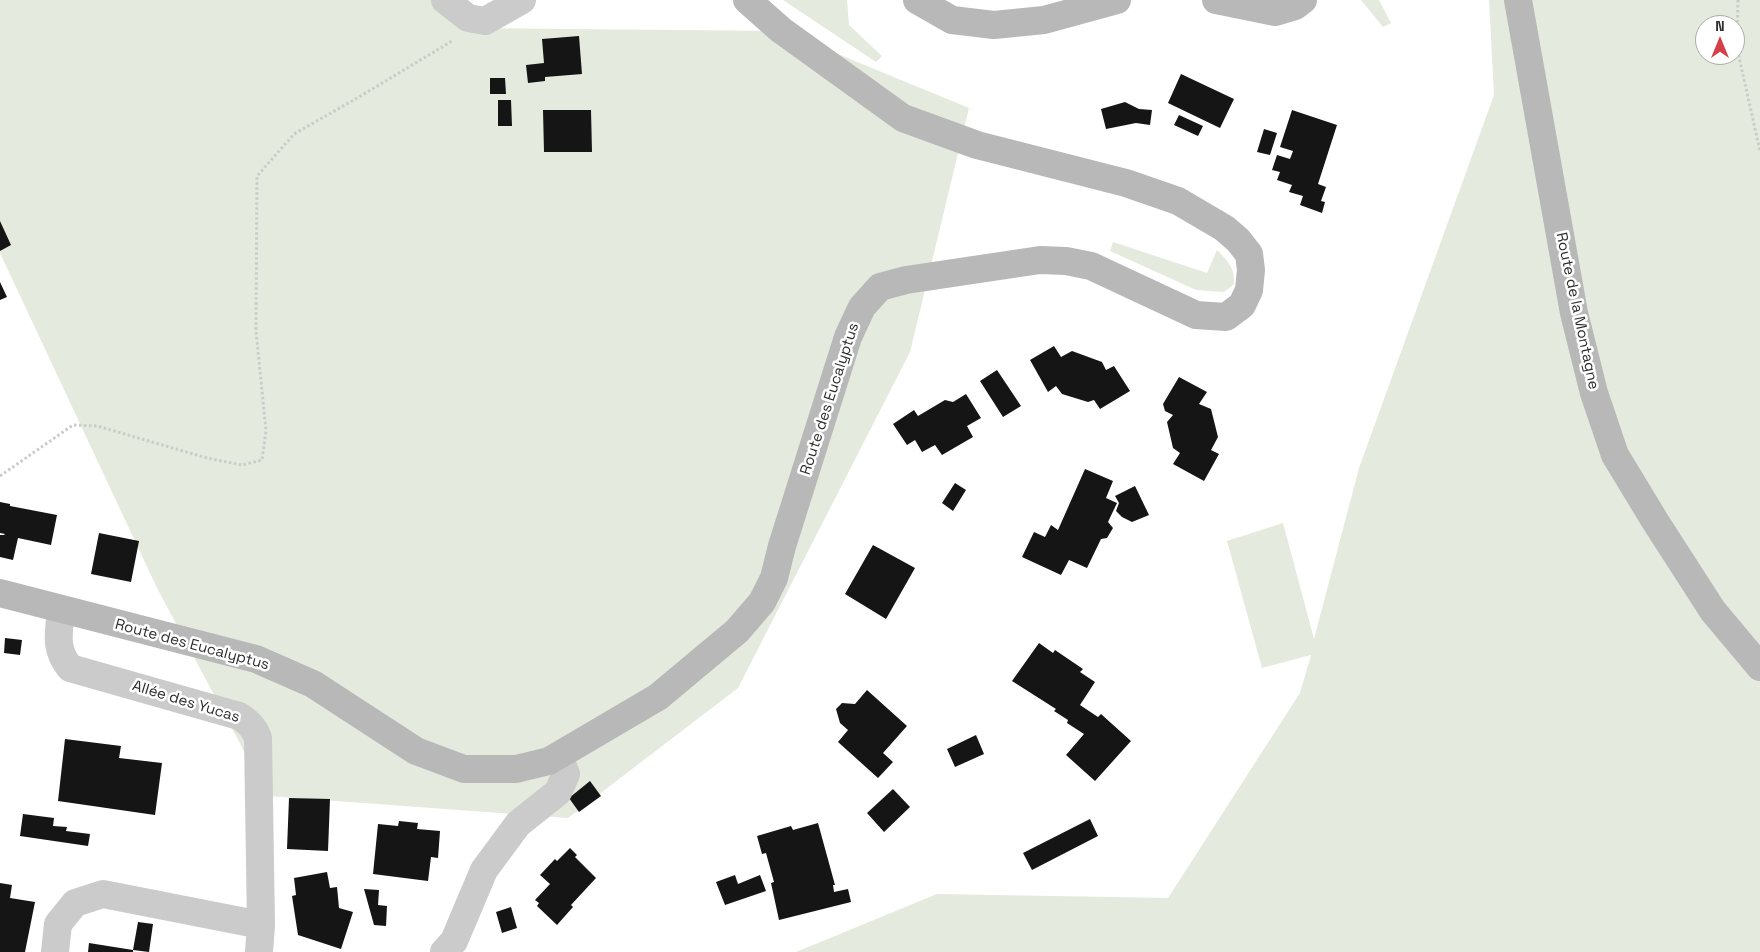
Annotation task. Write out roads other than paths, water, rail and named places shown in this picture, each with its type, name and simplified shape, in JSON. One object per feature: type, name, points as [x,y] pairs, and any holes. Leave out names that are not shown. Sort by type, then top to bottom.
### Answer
[{"type":"main road","name":"Route des Eucalyptus","points":[[0,593],[256,659],[313,684],[416,751],[464,769],[516,769],[549,762],[658,697],[738,631],[762,602],[774,578],[782,546],[848,337],[862,307],[880,287],[906,280],[1040,260],[1066,261],[1090,266],[1196,315],[1226,317],[1242,305],[1250,290],[1251,270],[1249,254],[1238,240],[1224,228],[1178,201],[1126,183],[977,145],[903,118],[781,30],[747,0]]},
{"type":"main road","points":[[917,0],[952,20],[994,25],[1044,20],[1117,0]]},
{"type":"main road","points":[[1216,0],[1274,12],[1295,6],[1304,0]]},
{"type":"main road","name":"Route de la Montagne","points":[[1518,0],[1574,313],[1594,394],[1615,455],[1713,611],[1760,667]]},
{"type":"street","points":[[444,0],[468,18],[485,21],[522,0]]},
{"type":"street","name":"Allée des Yucas","points":[[61,610],[58,644],[61,654],[70,668],[239,716],[250,723],[253,728],[258,738],[261,925],[259,952]]},
{"type":"street","points":[[444,952],[454,941],[484,870],[518,824],[558,792],[566,774],[559,756]]},
{"type":"street","points":[[55,952],[58,924],[75,903],[103,894],[261,925]]}]
